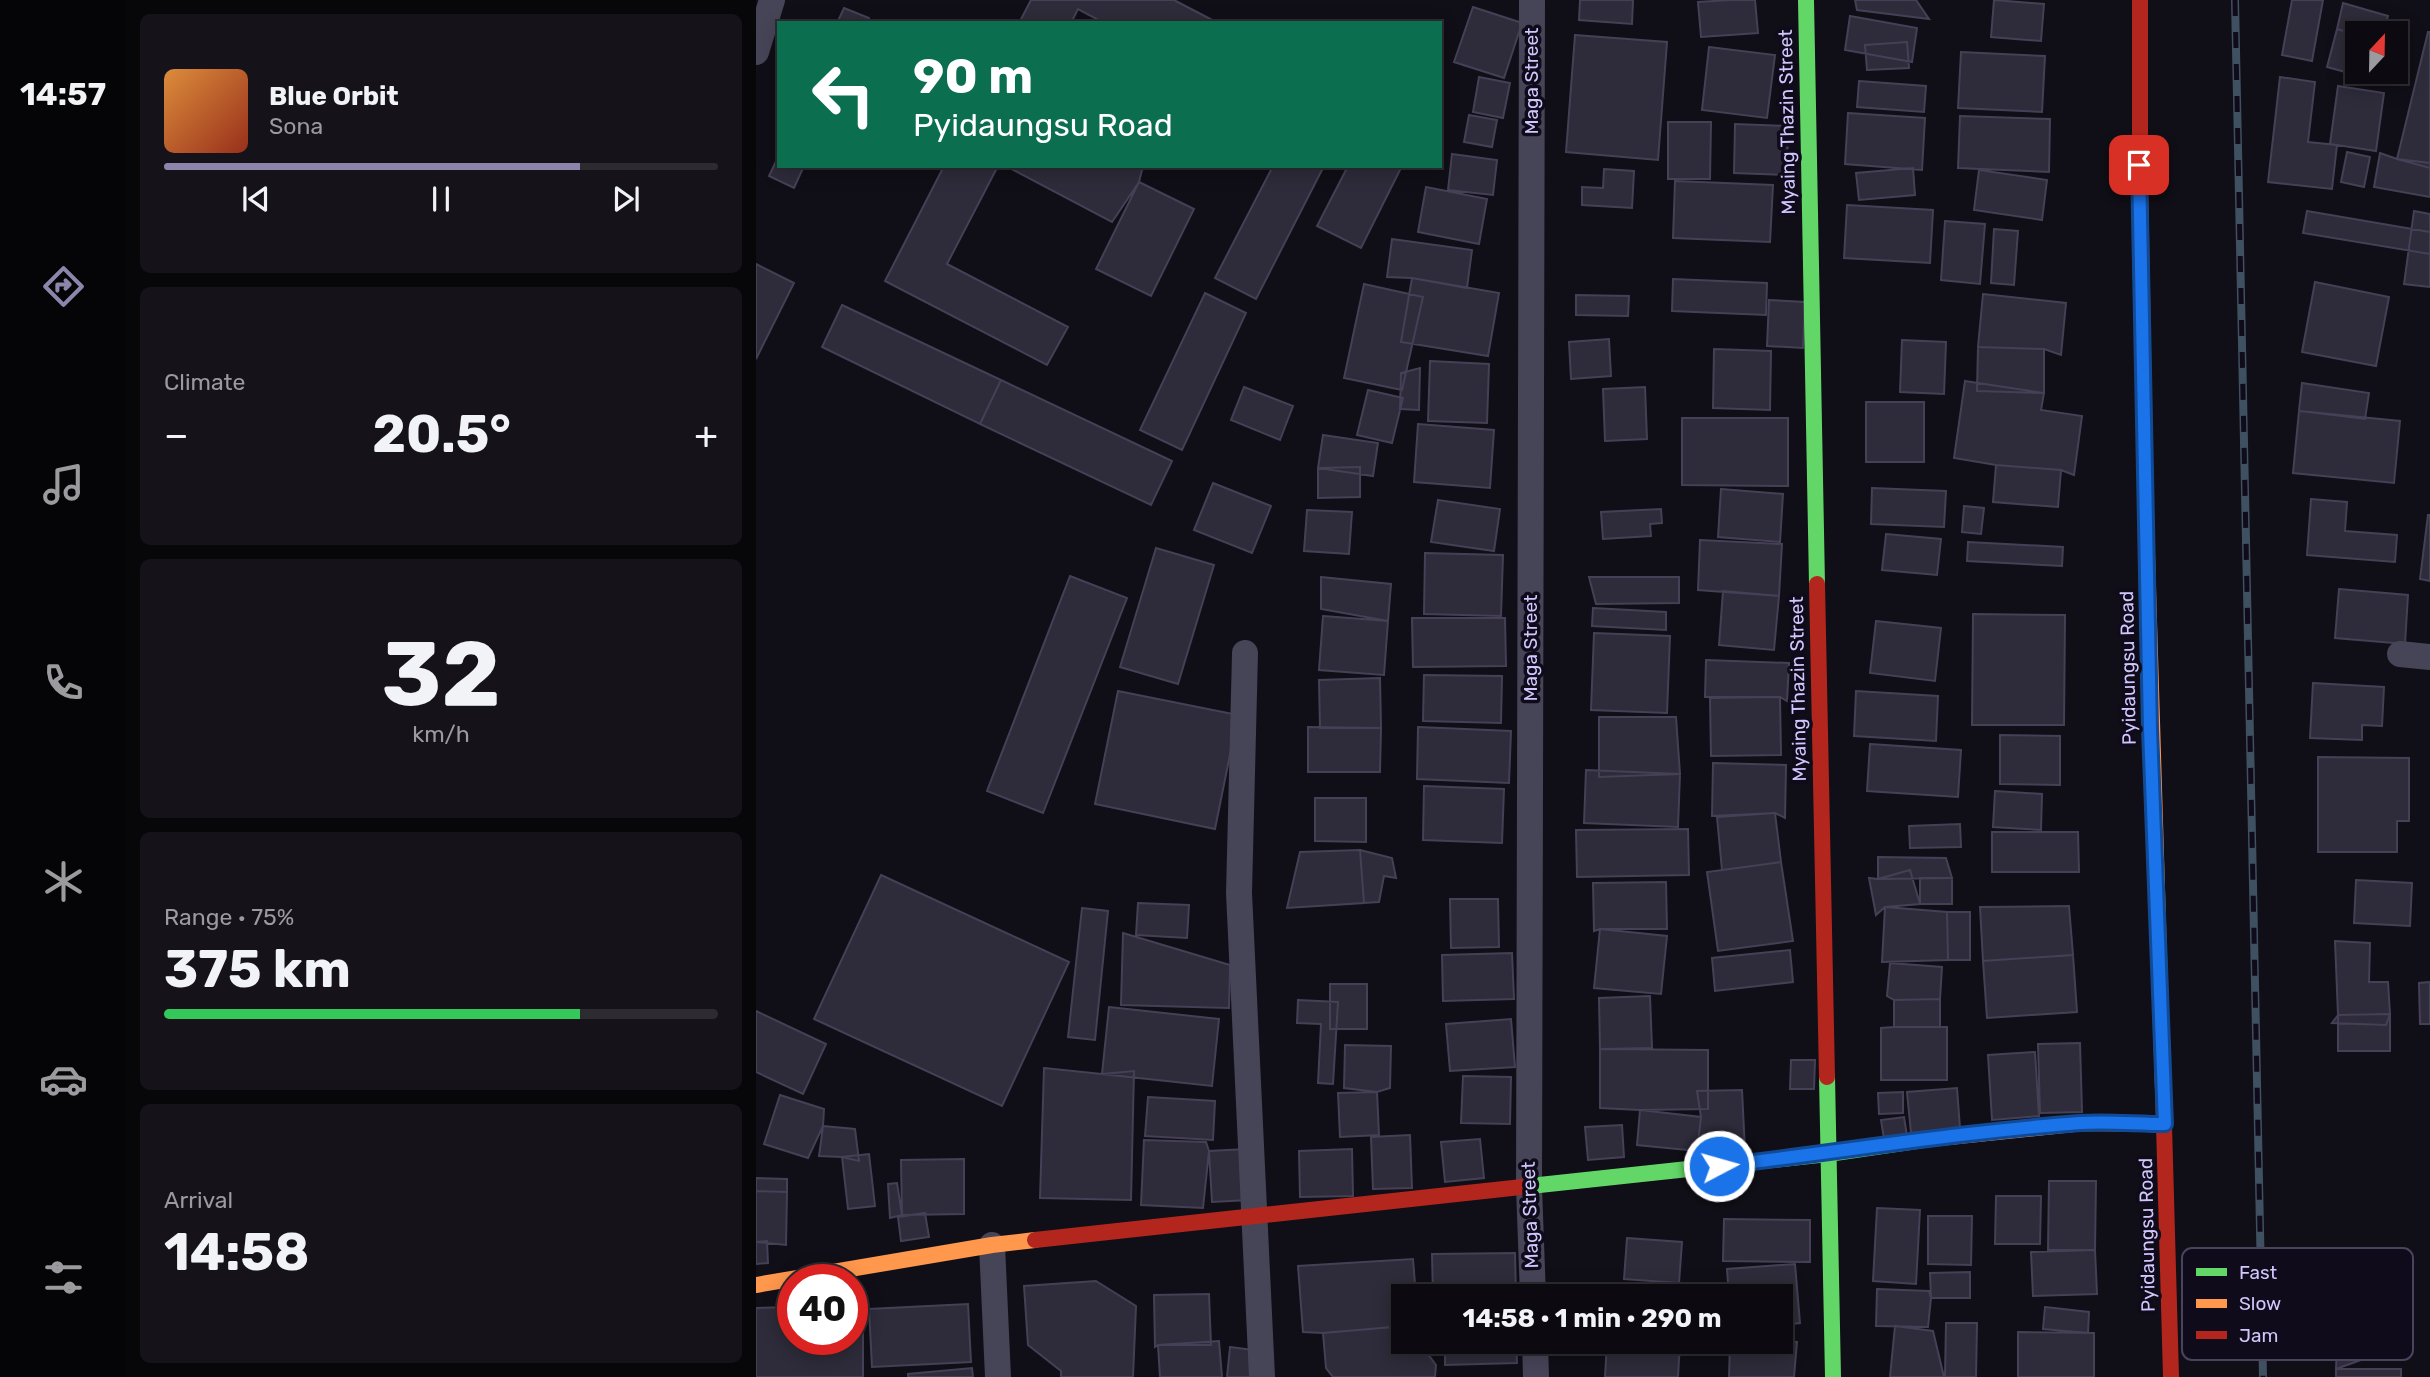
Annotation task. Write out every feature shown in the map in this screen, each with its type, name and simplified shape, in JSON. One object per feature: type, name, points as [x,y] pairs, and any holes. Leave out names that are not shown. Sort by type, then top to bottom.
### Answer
[{"type":"main road","name":"Myaing Thazin Street","points":[[1806,0],[1833,1377]]},
{"type":"main road","name":"Pyidaungsu Road","points":[[2140,0],[2139,206],[2149,687],[2171,1377]]},
{"type":"main road","points":[[756,1285],[992,1245],[1828,1154],[1958,1135],[2082,1123],[2165,1124]]},
{"type":"street","points":[[756,52],[772,0]]},
{"type":"street","name":"Maga Street","points":[[1532,0],[1529,1187],[1533,1284]]},
{"type":"street","points":[[1245,653],[1239,893],[1262,1377]]},
{"type":"street","points":[[2400,654],[2430,657]]},
{"type":"street","points":[[992,1245],[998,1377]]},
{"type":"street","points":[[1535,1354],[1536,1377]]},
{"type":"building","points":[[1031,0],[1174,0],[1214,21],[1100,21],[1078,9],[1072,21],[1020,21]]},
{"type":"building","points":[[1580,0],[1633,0],[1632,24],[1579,20]]},
{"type":"building","points":[[1755,0],[1758,33],[1701,37],[1698,2]]},
{"type":"building","points":[[1855,0],[1916,0],[1929,19],[1857,10]]},
{"type":"building","points":[[1994,0],[2044,4],[2041,41],[1991,37]]},
{"type":"building","points":[[2292,0],[2323,0],[2312,61],[2282,55]]},
{"type":"building","points":[[2343,3],[2388,16],[2387,21],[2345,21],[2345,31],[2337,29]]},
{"type":"building","points":[[1473,7],[1522,23],[1504,78],[1454,62]]},
{"type":"building","points":[[844,8],[869,18],[868,21],[838,21]]},
{"type":"building","points":[[1850,16],[1917,28],[1912,62],[1845,50]]},
{"type":"building","points":[[2337,29],[2345,31],[2345,72],[2327,67]]},
{"type":"building","points":[[2430,32],[2430,168],[2397,159]]},
{"type":"building","points":[[1575,35],[1667,42],[1658,160],[1566,152]]},
{"type":"building","points":[[1907,42],[1909,68],[1867,70],[1865,45]]},
{"type":"building","points":[[1709,47],[1775,55],[1767,118],[1702,110]]},
{"type":"building","points":[[1961,52],[2045,56],[2042,112],[1958,108]]},
{"type":"building","points":[[1479,77],[1510,83],[1503,118],[1473,112]]},
{"type":"building","points":[[2280,77],[2315,82],[2308,142],[2337,145],[2332,189],[2268,182]]},
{"type":"building","points":[[1859,81],[1926,86],[1924,112],[1857,107]]},
{"type":"building","points":[[2338,86],[2384,93],[2376,151],[2330,144]]},
{"type":"building","points":[[1848,113],[1925,118],[1922,170],[1845,164]]},
{"type":"building","points":[[1469,115],[1497,120],[1492,147],[1464,142]]},
{"type":"building","points":[[1960,116],[2050,119],[2049,172],[1958,168]]},
{"type":"building","points":[[1668,122],[1711,122],[1710,179],[1668,179]]},
{"type":"building","points":[[1735,124],[1788,126],[1787,175],[1734,173]]},
{"type":"building","points":[[2347,152],[2370,157],[2364,187],[2341,182]]},
{"type":"building","points":[[2380,153],[2397,159],[2430,163],[2430,197],[2374,187]]},
{"type":"building","points":[[1452,154],[1497,160],[1493,195],[1448,190]]},
{"type":"building","points":[[777,159],[777,168],[803,168],[794,188],[769,176]]},
{"type":"building","points":[[943,168],[997,168],[947,264],[1068,327],[1047,365],[885,281]]},
{"type":"building","points":[[1010,168],[1142,168],[1139,182],[1112,222]]},
{"type":"building","points":[[1272,168],[1323,168],[1256,299],[1215,278]]},
{"type":"building","points":[[1347,168],[1401,168],[1361,248],[1317,226]]},
{"type":"building","points":[[1913,168],[1915,195],[1859,200],[1856,173]]},
{"type":"building","points":[[1604,169],[1634,171],[1632,208],[1582,205],[1582,187],[1603,188]]},
{"type":"building","points":[[1979,170],[2047,180],[2042,220],[1974,210]]},
{"type":"building","points":[[1675,181],[1773,185],[1770,242],[1673,238]]},
{"type":"building","points":[[1139,182],[1194,209],[1151,296],[1096,269]]},
{"type":"building","points":[[1426,187],[1487,199],[1479,244],[1418,232]]},
{"type":"building","points":[[1847,205],[1933,210],[1930,263],[1844,258]]},
{"type":"building","points":[[2307,211],[2430,232],[2430,254],[2303,233]]},
{"type":"building","points":[[2414,211],[2430,214],[2430,287],[2404,284]]},
{"type":"building","points":[[1945,221],[1985,224],[1980,284],[1941,280]]},
{"type":"building","points":[[1994,229],[2018,231],[2014,285],[1991,283]]},
{"type":"building","points":[[1392,239],[1472,250],[1467,288],[1412,278],[1387,277]]},
{"type":"building","points":[[756,264],[794,283],[756,359]]},
{"type":"building","points":[[1412,278],[1499,293],[1488,356],[1401,342]]},
{"type":"building","points":[[1673,279],[1767,283],[1766,315],[1672,311]]},
{"type":"building","points":[[2315,282],[2389,297],[2376,366],[2302,352]]},
{"type":"building","points":[[1364,284],[1423,297],[1402,390],[1344,378]]},
{"type":"building","points":[[1205,293],[1246,313],[1182,450],[1140,430]]},
{"type":"building","points":[[1983,294],[2066,303],[2061,355],[2044,349],[1978,347]]},
{"type":"building","points":[[1576,295],[1629,296],[1628,316],[1576,315]]},
{"type":"building","points":[[1769,300],[1805,302],[1803,348],[1767,346]]},
{"type":"building","points":[[842,305],[1001,380],[980,424],[822,347]]},
{"type":"building","points":[[1609,339],[1611,376],[1571,379],[1569,342]]},
{"type":"building","points":[[1902,340],[1946,342],[1944,394],[1900,392]]},
{"type":"building","points":[[1978,347],[2044,349],[2044,393],[1977,391]]},
{"type":"building","points":[[1714,349],[1771,351],[1770,410],[1713,408]]},
{"type":"building","points":[[1430,361],[1489,364],[1487,423],[1428,421]]},
{"type":"building","points":[[1420,368],[1419,410],[1400,409],[1401,373]]},
{"type":"building","points":[[1001,380],[1172,461],[1151,505],[980,424]]},
{"type":"building","points":[[1965,381],[2044,393],[2041,410],[2082,416],[2074,475],[2061,470],[1996,465],[1954,458]]},
{"type":"building","points":[[2302,383],[2369,393],[2365,419],[2299,411]]},
{"type":"building","points":[[1244,387],[1293,406],[1280,440],[1231,420]]},
{"type":"building","points":[[1645,387],[1647,439],[1605,441],[1603,389]]},
{"type":"building","points":[[1368,390],[1403,398],[1392,443],[1357,435]]},
{"type":"building","points":[[1866,402],[1924,402],[1924,462],[1866,462]]},
{"type":"building","points":[[2299,411],[2400,421],[2394,483],[2293,473]]},
{"type":"building","points":[[1682,418],[1788,418],[1788,486],[1682,485]]},
{"type":"building","points":[[1418,424],[1494,430],[1490,488],[1414,482]]},
{"type":"building","points":[[1323,435],[1378,443],[1373,476],[1318,468]]},
{"type":"building","points":[[1996,465],[2061,470],[2058,507],[1993,502]]},
{"type":"building","points":[[1360,467],[1360,497],[1318,498],[1318,468]]},
{"type":"building","points":[[1213,483],[1271,506],[1252,553],[1194,530]]},
{"type":"building","points":[[1872,488],[1946,491],[1944,527],[1871,524]]},
{"type":"building","points":[[1721,489],[1783,494],[1780,542],[1718,537]]},
{"type":"building","points":[[2311,499],[2347,502],[2345,531],[2397,535],[2395,562],[2307,555]]},
{"type":"building","points":[[1438,500],[1500,509],[1494,551],[1431,542]]},
{"type":"building","points":[[1964,506],[1984,508],[1981,534],[1962,532]]},
{"type":"building","points":[[1661,509],[1662,523],[1650,524],[1651,536],[1603,539],[1601,512]]},
{"type":"building","points":[[1307,510],[1352,512],[1349,554],[1304,551]]},
{"type":"building","points":[[2430,515],[2430,581],[2420,579]]},
{"type":"building","points":[[1886,534],[1941,539],[1937,575],[1882,570]]},
{"type":"building","points":[[1700,540],[1782,544],[1779,596],[1698,590]]},
{"type":"building","points":[[1968,542],[2063,547],[2062,566],[1967,561]]},
{"type":"building","points":[[1156,548],[1214,565],[1178,684],[1120,667]]},
{"type":"building","points":[[1425,553],[1503,555],[1501,616],[1424,614]]},
{"type":"building","points":[[1070,576],[1127,598],[1043,813],[987,791]]},
{"type":"building","points":[[1321,577],[1391,584],[1388,621],[1321,609]]},
{"type":"building","points":[[1589,577],[1679,577],[1679,603],[1596,604]]},
{"type":"building","points":[[2339,589],[2408,595],[2405,644],[2335,638]]},
{"type":"building","points":[[1723,591],[1779,596],[1774,650],[1719,645]]},
{"type":"building","points":[[1593,608],[1666,612],[1666,630],[1592,626]]},
{"type":"building","points":[[1973,614],[2065,615],[2064,725],[1972,725]]},
{"type":"building","points":[[1323,616],[1388,621],[1384,675],[1319,670]]},
{"type":"building","points":[[1412,618],[1505,618],[1506,666],[1413,667]]},
{"type":"building","points":[[1876,621],[1941,628],[1935,681],[1870,673]]},
{"type":"building","points":[[1594,633],[1670,636],[1667,713],[1591,710]]},
{"type":"building","points":[[1706,660],[1789,663],[1787,701],[1780,697],[1705,697]]},
{"type":"building","points":[[1424,675],[1502,676],[1501,723],[1423,721]]},
{"type":"building","points":[[1380,678],[1381,728],[1320,728],[1319,680]]},
{"type":"building","points":[[2313,683],[2384,687],[2382,726],[2362,725],[2362,740],[2310,738]]},
{"type":"building","points":[[1118,691],[1238,715],[1215,829],[1095,804]]},
{"type":"building","points":[[1856,691],[1938,696],[1936,741],[1854,736]]},
{"type":"building","points":[[1780,697],[1781,755],[1711,756],[1710,698]]},
{"type":"building","points":[[1599,717],[1676,717],[1680,774],[1599,777]]},
{"type":"building","points":[[1308,727],[1381,728],[1380,772],[1308,772]]},
{"type":"building","points":[[1418,727],[1511,731],[1509,783],[1417,779]]},
{"type":"building","points":[[2000,735],[2060,736],[2060,785],[2000,784]]},
{"type":"building","points":[[1870,744],[1961,750],[1958,797],[1867,791]]},
{"type":"building","points":[[2318,757],[2409,758],[2409,821],[2397,821],[2397,852],[2318,852]]},
{"type":"building","points":[[1713,763],[1786,765],[1785,818],[1775,813],[1712,816]]},
{"type":"building","points":[[1586,770],[1680,774],[1678,827],[1584,823]]},
{"type":"building","points":[[1424,786],[1504,789],[1502,843],[1423,840]]},
{"type":"building","points":[[1995,791],[2042,794],[2041,830],[1993,827]]},
{"type":"building","points":[[1315,798],[1366,798],[1366,842],[1315,841]]},
{"type":"building","points":[[1775,813],[1781,862],[1722,870],[1717,817]]},
{"type":"building","points":[[1960,824],[1961,847],[1910,848],[1909,826]]},
{"type":"building","points":[[1688,829],[1689,875],[1577,877],[1576,830]]},
{"type":"building","points":[[1992,832],[2078,832],[2079,872],[1992,872]]},
{"type":"building","points":[[1360,850],[1364,903],[1287,908],[1300,852]]},
{"type":"building","points":[[1360,850],[1392,858],[1396,878],[1384,876],[1379,902],[1364,903]]},
{"type":"building","points":[[1878,857],[1946,858],[1952,878],[1878,879]]},
{"type":"building","points":[[1781,862],[1793,941],[1718,951],[1707,872]]},
{"type":"building","points":[[1910,870],[1920,904],[1885,907],[1876,915],[1869,878],[1878,879]]},
{"type":"building","points":[[881,875],[1069,962],[1002,1106],[814,1019]]},
{"type":"building","points":[[1920,878],[1952,878],[1952,904],[1920,904]]},
{"type":"building","points":[[2356,880],[2412,883],[2410,926],[2354,923]]},
{"type":"building","points":[[1666,882],[1667,929],[1594,931],[1593,883]]},
{"type":"building","points":[[1450,899],[1498,899],[1499,947],[1451,948]]},
{"type":"building","points":[[1138,903],[1189,905],[1187,938],[1136,935]]},
{"type":"building","points":[[2069,906],[2073,955],[1983,961],[1980,907]]},
{"type":"building","points":[[1885,907],[1947,912],[1948,960],[1882,962]]},
{"type":"building","points":[[1082,908],[1108,911],[1095,1040],[1068,1037]]},
{"type":"building","points":[[1947,912],[1970,912],[1970,960],[1948,960]]},
{"type":"building","points":[[1600,929],[1667,936],[1661,994],[1594,988]]},
{"type":"building","points":[[1123,933],[1230,965],[1229,1008],[1121,1005]]},
{"type":"building","points":[[2335,941],[2370,943],[2369,982],[2388,982],[2390,1014],[2386,1025],[2332,1023],[2338,1015]]},
{"type":"building","points":[[1790,950],[1793,982],[1715,991],[1712,958]]},
{"type":"building","points":[[1512,953],[1514,999],[1443,1001],[1442,955]]},
{"type":"building","points":[[2073,955],[2077,1012],[1987,1018],[1983,961]]},
{"type":"building","points":[[1890,963],[1942,967],[1940,999],[1894,1000],[1887,996]]},
{"type":"building","points":[[2430,982],[2430,1024],[2420,1024],[2419,983]]},
{"type":"building","points":[[1330,984],[1367,984],[1367,1029],[1330,1029]]},
{"type":"building","points":[[1650,996],[1652,1048],[1600,1049],[1599,998]]},
{"type":"building","points":[[1940,999],[1940,1027],[1894,1027],[1894,1000]]},
{"type":"building","points":[[1298,1000],[1338,1002],[1333,1084],[1318,1083],[1321,1024],[1297,1023]]},
{"type":"building","points":[[1109,1007],[1219,1019],[1212,1086],[1102,1074]]},
{"type":"building","points":[[756,1011],[826,1044],[803,1094],[756,1072]]},
{"type":"building","points":[[2390,1014],[2390,1051],[2338,1051],[2338,1015]]},
{"type":"building","points":[[1511,1019],[1515,1067],[1450,1071],[1446,1024]]},
{"type":"building","points":[[1947,1027],[1947,1080],[1881,1080],[1881,1028]]},
{"type":"building","points":[[2080,1043],[2082,1112],[2040,1113],[2038,1044]]},
{"type":"building","points":[[1345,1045],[1391,1046],[1390,1088],[1377,1092],[1344,1088]]},
{"type":"building","points":[[1600,1049],[1708,1050],[1708,1109],[1600,1108]]},
{"type":"building","points":[[2035,1052],[2039,1116],[1992,1120],[1988,1055]]},
{"type":"building","points":[[1791,1060],[1815,1060],[1814,1089],[1790,1089]]},
{"type":"building","points":[[1044,1068],[1102,1074],[1134,1071],[1131,1200],[1040,1198]]},
{"type":"building","points":[[1463,1076],[1511,1077],[1510,1124],[1461,1123]]},
{"type":"building","points":[[1957,1088],[1960,1128],[1911,1133],[1907,1092]]},
{"type":"building","points":[[1742,1090],[1745,1151],[1697,1151],[1701,1117],[1697,1091]]},
{"type":"building","points":[[1377,1092],[1379,1135],[1340,1137],[1338,1093]]},
{"type":"building","points":[[1903,1092],[1903,1113],[1879,1114],[1878,1093]]},
{"type":"building","points":[[780,1095],[824,1109],[823,1126],[808,1158],[764,1144]]},
{"type":"building","points":[[1148,1097],[1215,1101],[1213,1140],[1145,1136]]},
{"type":"building","points":[[1640,1110],[1701,1117],[1697,1151],[1637,1145]]},
{"type":"building","points":[[1904,1117],[1907,1136],[1884,1139],[1881,1120]]},
{"type":"building","points":[[1622,1125],[1624,1157],[1588,1160],[1585,1127]]},
{"type":"building","points":[[823,1126],[855,1129],[859,1161],[819,1156]]},
{"type":"building","points":[[1410,1135],[1412,1188],[1373,1189],[1371,1137]]},
{"type":"building","points":[[1480,1139],[1484,1178],[1445,1182],[1441,1142]]},
{"type":"building","points":[[1144,1140],[1206,1142],[1209,1151],[1203,1208],[1141,1205]]},
{"type":"building","points":[[1246,1149],[1249,1200],[1212,1202],[1209,1151]]},
{"type":"building","points":[[1352,1149],[1353,1196],[1300,1197],[1299,1151]]},
{"type":"building","points":[[869,1154],[875,1206],[848,1209],[842,1157]]},
{"type":"building","points":[[964,1159],[964,1214],[902,1215],[901,1160]]},
{"type":"building","points":[[756,1178],[787,1179],[787,1192],[756,1191]]},
{"type":"building","points":[[2049,1181],[2096,1181],[2095,1250],[2048,1250]]},
{"type":"building","points":[[897,1183],[902,1215],[890,1218],[888,1184]]},
{"type":"building","points":[[756,1191],[787,1192],[786,1245],[756,1242]]},
{"type":"building","points":[[1996,1196],[2041,1196],[2040,1244],[1995,1244]]},
{"type":"building","points":[[1877,1208],[1920,1210],[1916,1284],[1873,1281]]},
{"type":"building","points":[[925,1213],[929,1237],[901,1241],[898,1217]]},
{"type":"building","points":[[1928,1216],[1972,1216],[1971,1265],[1928,1264]]},
{"type":"building","points":[[1724,1219],[1810,1220],[1810,1262],[1723,1261]]},
{"type":"building","points":[[1627,1238],[1682,1242],[1679,1283],[1624,1279]]},
{"type":"building","points":[[767,1241],[768,1263],[756,1264],[756,1242]]},
{"type":"building","points":[[2095,1250],[2097,1294],[2033,1296],[2031,1252]]},
{"type":"building","points":[[1515,1253],[1516,1284],[1433,1284],[1432,1254]]},
{"type":"building","points":[[1413,1259],[1415,1284],[1391,1284],[1391,1327],[1323,1333],[1303,1332],[1298,1266]]},
{"type":"building","points":[[1795,1264],[1800,1323],[1793,1324],[1793,1284],[1728,1284],[1727,1269]]},
{"type":"building","points":[[1970,1272],[1970,1298],[1931,1298],[1930,1273]]},
{"type":"building","points":[[1096,1281],[1136,1306],[1133,1377],[1061,1377],[1061,1371],[1028,1345],[1024,1286]]},
{"type":"building","points":[[1877,1289],[1929,1291],[1931,1298],[1928,1327],[1876,1326]]},
{"type":"building","points":[[1209,1294],[1211,1345],[1155,1347],[1154,1295]]},
{"type":"building","points":[[968,1304],[971,1362],[872,1367],[869,1309]]},
{"type":"building","points":[[777,1307],[777,1355],[863,1355],[863,1377],[756,1377],[756,1308]]},
{"type":"building","points":[[2045,1307],[2089,1312],[2088,1333],[2043,1329]]},
{"type":"building","points":[[1946,1323],[1977,1323],[1976,1377],[1945,1377]]},
{"type":"building","points":[[1895,1326],[1933,1331],[1944,1377],[1890,1377]]},
{"type":"building","points":[[1391,1327],[1391,1354],[1428,1354],[1436,1365],[1435,1377],[1333,1377],[1326,1368],[1323,1333]]},
{"type":"building","points":[[2018,1332],[2094,1333],[2094,1377],[2018,1377]]},
{"type":"building","points":[[1219,1341],[1222,1377],[1160,1377],[1158,1345]]},
{"type":"building","points":[[1793,1342],[1797,1342],[1794,1377],[1729,1377],[1730,1354],[1793,1354]]},
{"type":"building","points":[[1230,1347],[1254,1350],[1252,1377],[1227,1377]]},
{"type":"building","points":[[1445,1354],[1517,1354],[1517,1363],[1445,1365]]},
{"type":"building","points":[[1606,1354],[1679,1354],[1678,1377],[1605,1377]]},
{"type":"building","points":[[2336,1360],[2361,1360],[2336,1369]]},
{"type":"building","points":[[972,1368],[973,1377],[908,1377],[908,1374]]},
{"type":"building","points":[[2336,1369],[2401,1369],[2401,1377],[2336,1377]]},
{"type":"railway","points":[[2235,0],[2260,1248]]},
{"type":"railway","points":[[2263,1360],[2263,1377]]},
{"type":"traffic: fast","points":[[1806,0],[1817,584]]},
{"type":"traffic: fast","points":[[1827,1077],[1833,1377]]},
{"type":"traffic: fast","points":[[1530,1186],[1828,1154],[1930,1139]]},
{"type":"traffic: slow","points":[[2146,520],[2163,1089]]},
{"type":"traffic: slow","points":[[1930,1139],[2083,1123],[2165,1124]]},
{"type":"traffic: slow","points":[[756,1285],[1035,1240]]},
{"type":"traffic: jam","points":[[2140,0],[2146,520]]},
{"type":"traffic: jam","points":[[1817,584],[1827,1077]]},
{"type":"traffic: jam","points":[[2163,1089],[2171,1377]]},
{"type":"traffic: jam","points":[[1035,1240],[1530,1186]]},
{"type":"route","points":[[1719,1166],[1828,1154],[1958,1135],[2082,1123],[2165,1124],[2150,729],[2139,165]]}]
